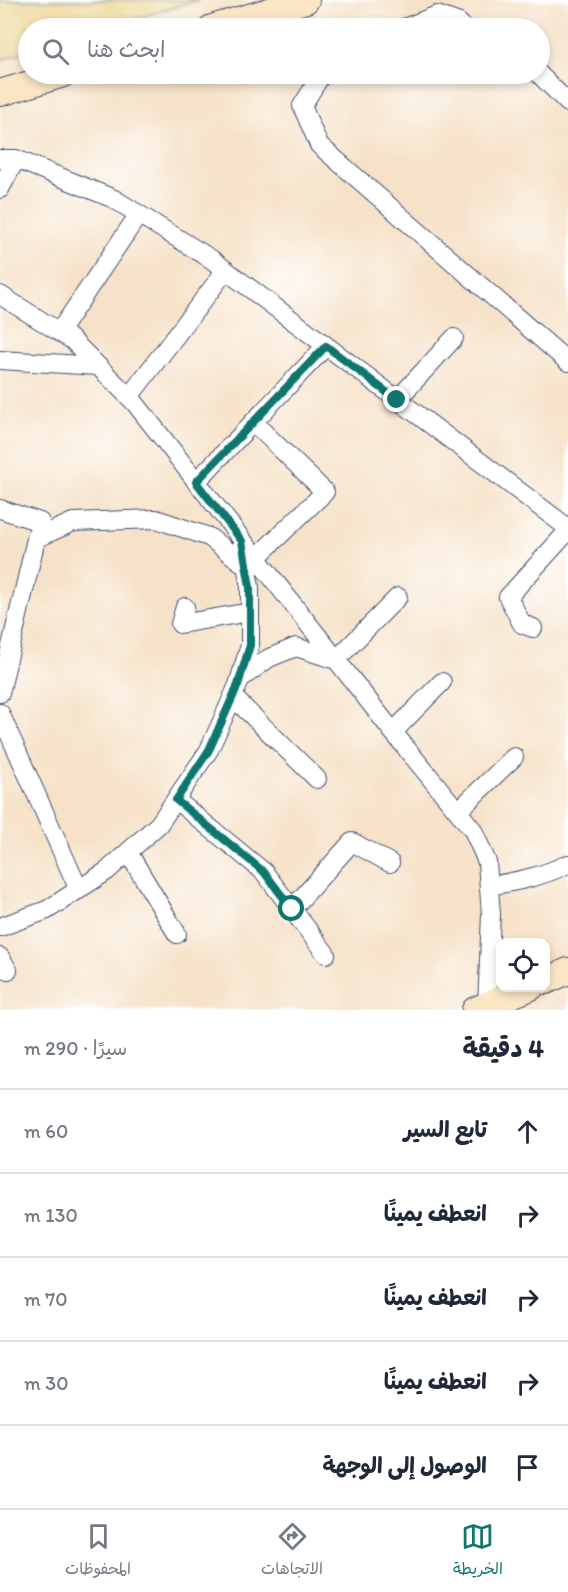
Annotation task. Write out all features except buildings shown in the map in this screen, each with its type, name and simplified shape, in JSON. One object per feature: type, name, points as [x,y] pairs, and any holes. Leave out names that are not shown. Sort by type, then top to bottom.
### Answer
[{"type":"main road","points":[[246,18],[306,0]]},
{"type":"main road","points":[[0,93],[30,84]]},
{"type":"main road","points":[[550,979],[568,971]]},
{"type":"main road","points":[[481,1008],[519,992]]},
{"type":"street","points":[[429,18],[437,15],[445,18]]},
{"type":"street","points":[[316,84],[302,106],[319,145],[568,362]]},
{"type":"street","points":[[548,84],[568,103]]},
{"type":"street","points":[[0,189],[8,159],[114,199],[139,214],[226,270],[568,530],[508,597],[522,624],[533,628]]},
{"type":"street","points":[[59,332],[139,214]]},
{"type":"street","points":[[129,397],[226,270]]},
{"type":"street","points":[[0,295],[72,340],[129,397],[242,541],[251,562],[336,660],[473,830],[487,861],[491,914],[481,1008]]},
{"type":"street","points":[[397,400],[454,338]]},
{"type":"street","points":[[196,482],[326,346]]},
{"type":"street","points":[[0,360],[98,366]]},
{"type":"street","points":[[0,927],[47,910],[107,871],[159,824],[209,750],[233,697],[250,645],[251,562],[325,492],[253,422]]},
{"type":"street","points":[[0,509],[40,522],[1,683]]},
{"type":"street","points":[[37,538],[73,522],[156,519],[209,537],[251,562]]},
{"type":"street","points":[[336,660],[398,597]]},
{"type":"street","points":[[185,607],[180,624],[250,612]]},
{"type":"street","points":[[240,679],[269,658],[296,647],[336,660]]},
{"type":"street","points":[[393,732],[442,682]]},
{"type":"street","points":[[233,697],[317,779]]},
{"type":"street","points":[[0,713],[79,890]]},
{"type":"street","points":[[458,812],[514,757]]},
{"type":"street","points":[[176,800],[264,872],[326,954]]},
{"type":"street","points":[[292,909],[352,842],[390,863]]},
{"type":"street","points":[[128,852],[177,934]]},
{"type":"street","points":[[489,886],[523,881],[547,874],[568,864]]},
{"type":"sand","points":[[0,0],[199,0],[137,18],[18,18],[18,54],[0,60]]},
{"type":"route","points":[[292,909],[264,872],[176,800],[209,750],[238,685],[250,645],[250,587],[242,541],[196,482],[326,346],[397,400]]}]
